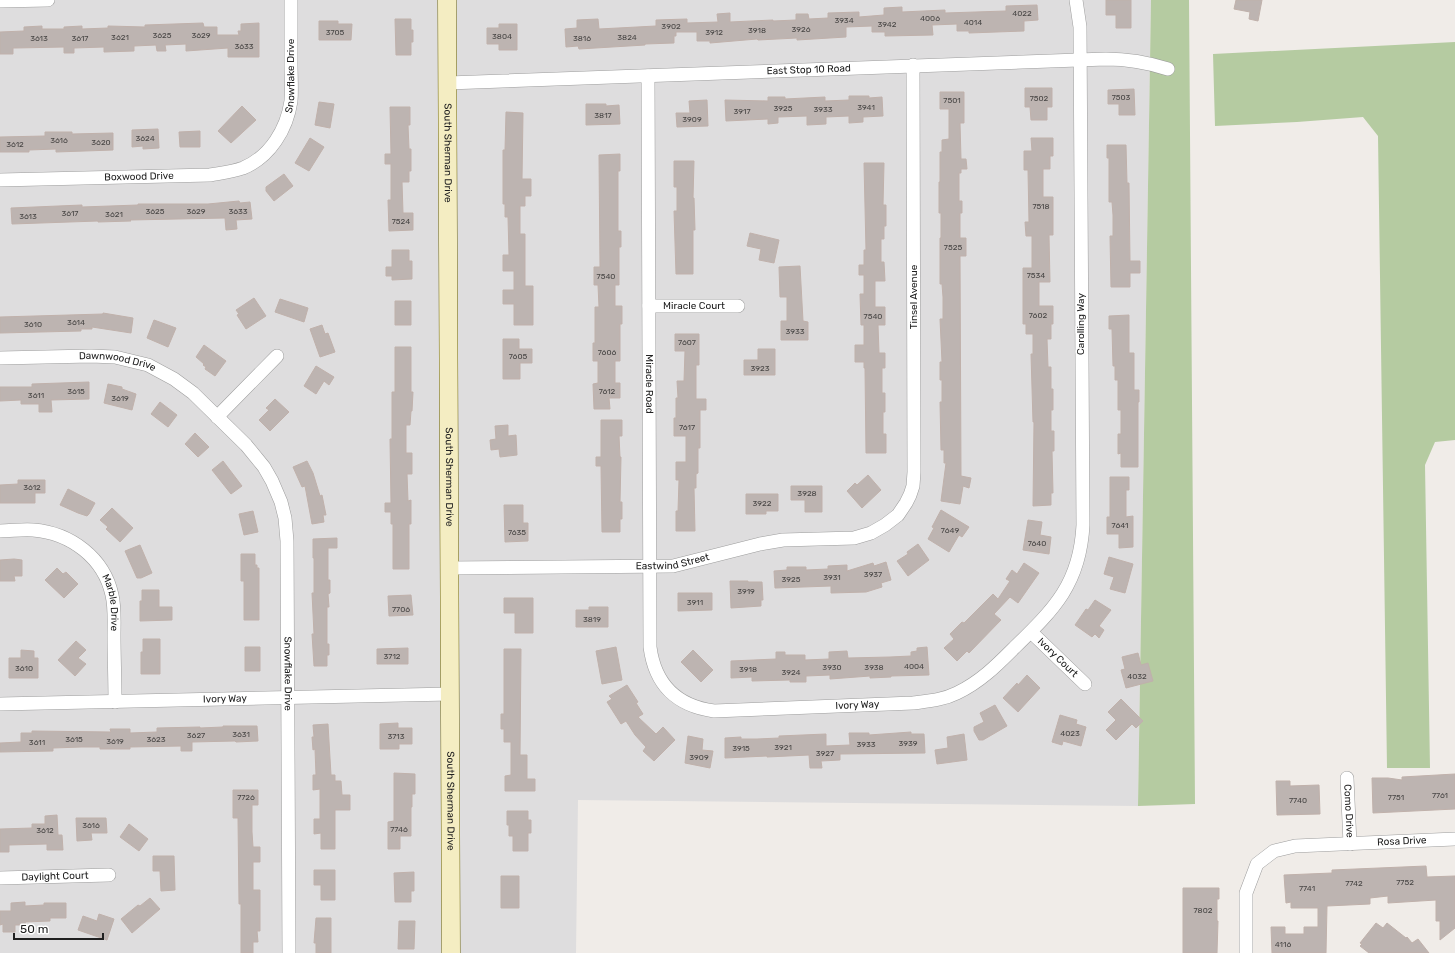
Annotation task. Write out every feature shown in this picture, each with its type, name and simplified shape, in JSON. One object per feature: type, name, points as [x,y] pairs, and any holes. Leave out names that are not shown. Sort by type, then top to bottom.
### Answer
[{"type":"street","points":[[0,1],[48,0]]},
{"type":"street","name":"Snowflake Drive","points":[[271,147],[285,123],[291,100],[291,0]]},
{"type":"street","name":"South Sherman Drive","points":[[447,0],[450,953]]},
{"type":"street","name":"Carolling Way","points":[[1031,632],[1049,613],[1066,590],[1078,558],[1082,536],[1080,22],[1076,0]]},
{"type":"street","name":"East Stop 10 Road","points":[[448,83],[913,65],[1129,59],[1146,62],[1168,69]]},
{"type":"street","name":"Tinsel Avenue","points":[[890,522],[898,515],[906,504],[912,490],[914,476],[913,65]]},
{"type":"street","name":"Miracle Road","points":[[648,76],[650,647],[655,670],[667,688]]},
{"type":"street","name":"Boxwood Drive","points":[[0,180],[210,175],[227,173],[243,168],[258,159],[271,147]]},
{"type":"street","name":"Miracle Court","points":[[649,306],[738,306]]},
{"type":"street","name":"Dawnwood Drive","points":[[0,358],[104,356],[137,362],[158,370],[184,385],[217,417]]},
{"type":"street","points":[[217,417],[277,356]]},
{"type":"street","name":"Snowflake Drive","points":[[217,417],[246,444],[261,462],[272,481],[282,508],[287,541],[289,953]]},
{"type":"street","name":"Eastwind Street","points":[[449,568],[680,565],[770,542],[783,540],[854,538],[870,533],[890,522]]},
{"type":"street","name":"Marble Drive","points":[[0,531],[33,530],[67,538],[90,555],[104,574],[109,584],[114,607],[115,702]]},
{"type":"street","name":"Ivory Court","points":[[1031,632],[1085,684]]},
{"type":"street","name":"Ivory Way","points":[[667,688],[686,704],[697,708],[714,711],[934,701],[956,694],[988,674],[1031,632]]},
{"type":"street","name":"Ivory Way","points":[[0,704],[450,694]]},
{"type":"street","name":"Como Drive","points":[[1347,778],[1350,844]]},
{"type":"street","name":"Rosa Drive","points":[[1246,953],[1246,893],[1257,864],[1274,851],[1295,846],[1455,839]]},
{"type":"street","name":"Daylight Court","points":[[0,878],[109,875]]},
{"type":"shaded area","points":[[0,0],[1151,0],[1138,806],[578,800],[576,953],[0,953]]},
{"type":"green space","points":[[1151,0],[1189,0],[1195,804],[1138,806]]},
{"type":"green space","points":[[1455,42],[1455,440],[1435,442],[1425,465],[1430,768],[1387,768],[1378,136],[1363,117],[1215,126],[1213,54]]},
{"type":"building","points":[[1106,0],[1131,0],[1131,28],[1116,28],[1116,15],[1106,15]]},
{"type":"building","points":[[1236,0],[1262,0],[1258,21],[1249,19],[1250,12],[1234,9]]},
{"type":"building","points":[[1037,5],[1038,20],[1024,21],[1024,31],[969,33],[969,31],[957,31],[957,24],[932,25],[933,35],[885,36],[885,32],[872,32],[872,26],[846,27],[846,37],[797,40],[797,38],[757,39],[710,43],[710,41],[697,41],[697,32],[676,32],[676,36],[674,36],[674,43],[579,49],[578,46],[566,47],[565,29],[577,28],[577,20],[598,19],[599,29],[656,26],[656,20],[687,19],[687,23],[718,22],[717,14],[730,13],[730,22],[773,21],[796,20],[796,14],[808,14],[809,19],[828,18],[828,13],[859,12],[859,17],[884,15],[884,8],[902,7],[902,12],[945,10],[945,13],[1006,11],[1006,6]]},
{"type":"building","points":[[395,19],[411,19],[413,42],[411,42],[411,55],[396,55]]},
{"type":"building","points":[[319,21],[338,21],[338,24],[352,24],[351,40],[319,40]]},
{"type":"building","points":[[203,23],[204,27],[217,27],[217,35],[239,35],[238,31],[241,31],[241,24],[259,23],[259,57],[228,57],[228,48],[186,51],[186,44],[165,45],[166,51],[157,51],[156,45],[134,46],[134,51],[104,52],[104,47],[74,48],[74,53],[64,53],[64,47],[13,48],[13,54],[0,54],[0,32],[24,31],[24,27],[42,26],[42,29],[64,29],[64,27],[82,26],[82,29],[108,28],[108,26],[145,27],[145,25]]},
{"type":"building","points":[[499,24],[517,24],[517,50],[499,50],[499,44],[487,44],[487,28],[499,28]]},
{"type":"building","points":[[1025,88],[1052,88],[1052,107],[1047,107],[1047,120],[1031,120],[1030,107],[1025,107]]},
{"type":"building","points":[[1134,89],[1135,115],[1119,115],[1119,104],[1108,104],[1108,90]]},
{"type":"building","points":[[940,92],[964,92],[964,123],[960,123],[961,159],[966,159],[967,169],[961,169],[961,173],[959,173],[959,201],[962,201],[962,213],[960,213],[960,238],[966,238],[966,256],[960,256],[961,476],[971,478],[969,488],[963,486],[960,504],[941,501],[946,463],[944,463],[944,450],[941,450],[940,402],[942,402],[942,380],[940,380],[940,362],[942,362],[940,319],[943,319],[943,297],[942,284],[940,284],[941,213],[939,213],[939,182],[942,140],[949,139],[949,109],[940,109]]},
{"type":"building","points":[[849,96],[869,96],[869,98],[882,97],[883,116],[863,117],[863,122],[849,123],[849,116],[826,117],[826,124],[807,125],[807,116],[778,117],[778,123],[768,124],[768,119],[726,121],[725,100],[768,101],[768,97],[785,97],[785,99],[825,97],[825,101],[849,100]]},
{"type":"building","points":[[707,100],[708,126],[677,127],[676,113],[690,113],[689,101]]},
{"type":"building","points":[[319,102],[334,104],[330,128],[315,125]]},
{"type":"building","points":[[586,104],[606,104],[606,106],[619,105],[620,124],[586,125]]},
{"type":"building","points":[[242,106],[256,120],[231,143],[218,131]]},
{"type":"building","points":[[390,107],[410,107],[410,125],[408,125],[409,149],[411,149],[411,171],[409,171],[409,182],[402,182],[403,213],[413,213],[413,230],[389,231],[388,200],[391,200],[391,164],[385,164],[385,154],[391,154]]},
{"type":"building","points":[[506,112],[523,113],[522,179],[531,179],[531,196],[525,196],[525,206],[520,206],[520,234],[525,234],[525,286],[533,286],[533,325],[514,325],[514,304],[503,304],[503,290],[514,290],[514,271],[503,271],[503,255],[509,255],[508,217],[505,217],[505,204],[503,204],[503,150],[505,150]]},
{"type":"building","points":[[158,129],[159,148],[143,149],[143,146],[132,147],[132,130]]},
{"type":"building","points":[[200,131],[200,147],[180,147],[179,132]]},
{"type":"building","points":[[45,132],[72,132],[72,134],[113,133],[113,150],[56,152],[56,149],[29,150],[29,152],[0,152],[0,137],[45,136]]},
{"type":"building","points":[[310,138],[324,147],[309,171],[295,163]]},
{"type":"building","points":[[1031,138],[1053,138],[1053,156],[1050,156],[1050,169],[1043,169],[1043,197],[1053,197],[1053,235],[1049,235],[1050,282],[1039,282],[1039,306],[1053,306],[1051,339],[1047,339],[1048,367],[1051,367],[1051,389],[1053,389],[1051,431],[1054,431],[1054,451],[1052,451],[1053,493],[1051,493],[1051,505],[1033,506],[1034,422],[1031,354],[1033,354],[1033,334],[1026,334],[1026,324],[1023,324],[1023,268],[1032,268],[1032,236],[1026,236],[1025,222],[1029,222],[1028,170],[1024,170],[1024,151],[1032,151]]},
{"type":"building","points":[[1107,145],[1126,145],[1127,183],[1129,183],[1130,261],[1140,261],[1140,273],[1130,273],[1130,287],[1111,287],[1110,236],[1113,236],[1113,215],[1112,202],[1109,202],[1109,158],[1107,158]]},
{"type":"building","points":[[620,154],[620,171],[618,171],[618,231],[621,231],[621,247],[619,247],[619,285],[615,285],[615,306],[622,306],[622,324],[620,324],[620,361],[615,361],[615,383],[620,383],[620,398],[609,398],[610,409],[594,409],[593,384],[598,383],[598,361],[593,361],[593,343],[595,343],[595,307],[599,307],[598,285],[594,285],[594,267],[600,267],[599,155]]},
{"type":"building","points":[[674,161],[694,161],[693,198],[695,230],[693,230],[693,274],[676,274],[674,211],[677,211],[677,187],[674,187]]},
{"type":"building","points":[[864,163],[884,163],[883,205],[886,205],[886,226],[884,226],[884,239],[881,239],[881,262],[884,262],[885,281],[875,281],[875,307],[885,307],[885,325],[878,325],[879,353],[885,353],[885,368],[882,368],[882,393],[885,393],[883,434],[886,434],[886,453],[866,453],[865,368],[864,362],[855,362],[855,345],[864,345],[864,325],[861,325],[860,294],[864,294],[864,275],[859,275],[859,265],[864,265],[864,250],[866,250]]},
{"type":"building","points":[[284,174],[293,186],[274,201],[266,191],[266,187]]},
{"type":"building","points":[[239,201],[240,203],[250,202],[252,219],[236,220],[237,229],[226,230],[225,218],[12,224],[11,208],[82,205],[82,207],[138,204],[208,204]]},
{"type":"building","points":[[750,233],[779,240],[774,263],[759,260],[761,249],[747,246]]},
{"type":"building","points":[[392,250],[409,250],[409,261],[412,261],[412,279],[392,280],[392,276],[386,276],[386,267],[392,267]]},
{"type":"building","points":[[800,266],[803,321],[808,322],[808,340],[781,340],[781,321],[787,321],[787,297],[780,297],[779,267]]},
{"type":"building","points":[[254,298],[266,316],[246,329],[237,315],[239,314],[236,310]]},
{"type":"building","points":[[280,299],[308,308],[304,322],[275,312]]},
{"type":"building","points":[[395,301],[411,301],[411,325],[395,325]]},
{"type":"building","points":[[103,313],[133,318],[131,333],[92,327],[92,329],[81,329],[81,331],[0,333],[0,317]]},
{"type":"building","points":[[1129,315],[1129,353],[1134,353],[1134,390],[1139,390],[1138,467],[1121,467],[1121,453],[1118,454],[1118,434],[1121,434],[1121,410],[1118,410],[1118,380],[1115,380],[1115,366],[1113,366],[1112,329],[1109,329],[1109,316]]},
{"type":"building","points":[[154,320],[176,328],[168,347],[147,338]]},
{"type":"building","points":[[322,325],[325,334],[328,333],[335,352],[320,357],[310,329]]},
{"type":"building","points":[[675,334],[699,334],[699,365],[696,365],[696,399],[706,399],[706,410],[700,410],[700,448],[698,448],[698,473],[696,474],[696,488],[694,488],[695,531],[676,531],[679,480],[676,480],[676,462],[686,462],[686,436],[674,436],[676,398],[678,398],[677,381],[684,381],[685,351],[675,351]]},
{"type":"building","points":[[503,339],[519,339],[519,349],[532,349],[532,363],[520,363],[520,379],[503,379]]},
{"type":"building","points":[[204,345],[226,361],[215,376],[205,369],[206,367],[203,365],[204,364],[196,357]]},
{"type":"building","points":[[395,347],[411,347],[411,392],[413,392],[412,411],[410,425],[406,425],[406,453],[412,453],[412,474],[407,474],[408,501],[411,500],[411,524],[409,524],[409,569],[393,569],[393,524],[391,524],[391,512],[385,512],[385,503],[391,503],[390,439],[392,439],[392,392],[395,392]]},
{"type":"building","points":[[758,349],[775,349],[775,375],[744,375],[744,360],[758,360]]},
{"type":"building","points":[[316,366],[334,377],[329,385],[324,381],[316,394],[304,386]]},
{"type":"building","points":[[89,382],[89,399],[51,400],[52,412],[39,412],[39,404],[21,404],[21,400],[0,401],[0,387],[32,387],[32,384]]},
{"type":"building","points":[[108,384],[122,387],[122,389],[136,394],[132,410],[104,403]]},
{"type":"building","points":[[275,399],[289,412],[270,431],[259,420],[269,410],[266,408]]},
{"type":"building","points":[[160,402],[177,415],[168,427],[151,414]]},
{"type":"building","points":[[601,420],[622,420],[622,436],[619,436],[621,457],[620,502],[622,502],[620,532],[602,532],[601,466],[596,466],[596,457],[601,457]]},
{"type":"building","points":[[508,425],[508,436],[516,435],[517,455],[500,457],[499,449],[491,450],[490,440],[496,439],[495,426]]},
{"type":"building","points":[[195,433],[209,447],[198,457],[185,444]]},
{"type":"building","points":[[223,461],[242,486],[231,494],[212,470]]},
{"type":"building","points":[[307,461],[313,473],[320,496],[322,495],[326,515],[323,515],[324,522],[312,524],[305,486],[302,487],[293,467]]},
{"type":"building","points":[[868,475],[881,490],[862,508],[847,491],[855,483],[857,485]]},
{"type":"building","points":[[1110,477],[1129,477],[1129,490],[1126,490],[1126,517],[1133,516],[1133,547],[1119,548],[1119,534],[1107,534],[1107,517],[1110,517]]},
{"type":"building","points":[[18,480],[45,480],[45,493],[35,493],[35,503],[0,503],[0,485],[18,484]]},
{"type":"building","points":[[791,486],[822,486],[822,512],[805,512],[805,500],[791,500]]},
{"type":"building","points":[[68,489],[95,503],[87,516],[60,505]]},
{"type":"building","points":[[746,494],[778,494],[778,511],[766,511],[766,514],[746,514]]},
{"type":"building","points":[[504,505],[523,505],[523,523],[528,523],[528,541],[505,542]]},
{"type":"building","points":[[112,508],[133,528],[120,542],[106,529],[108,527],[100,520]]},
{"type":"building","points":[[941,510],[969,527],[962,537],[959,535],[949,552],[928,539],[934,528],[932,527]]},
{"type":"building","points":[[253,511],[258,532],[244,535],[239,514]]},
{"type":"building","points":[[1028,520],[1042,522],[1040,535],[1051,537],[1049,554],[1023,550]]},
{"type":"building","points":[[337,538],[337,548],[328,548],[328,580],[330,580],[330,593],[328,594],[329,607],[327,607],[327,644],[329,644],[329,655],[327,655],[327,666],[314,666],[312,634],[314,634],[312,593],[314,593],[313,539]]},
{"type":"building","points":[[918,544],[929,560],[908,576],[897,561],[908,554],[907,552]]},
{"type":"building","points":[[140,545],[152,573],[141,578],[137,578],[125,551]]},
{"type":"building","points":[[241,554],[255,554],[255,565],[259,568],[259,620],[244,620],[244,581],[241,581]]},
{"type":"building","points":[[1109,557],[1133,564],[1125,593],[1110,589],[1114,577],[1104,574]]},
{"type":"building","points":[[0,560],[22,560],[22,576],[14,576],[15,581],[0,581]]},
{"type":"building","points":[[886,562],[891,580],[881,583],[882,587],[866,592],[831,593],[831,586],[775,588],[774,571],[787,570],[787,567],[806,567],[806,570],[828,569],[828,566],[847,565],[847,571],[873,563],[874,566]]},
{"type":"building","points":[[1024,563],[1039,573],[1018,603],[1010,597],[994,614],[1001,620],[969,653],[967,651],[957,661],[944,648],[954,639],[950,634],[962,622],[964,623],[993,594],[998,599],[1010,581],[1006,579],[1012,570],[1017,574]]},
{"type":"building","points":[[57,568],[63,574],[66,572],[78,584],[64,598],[45,580]]},
{"type":"building","points":[[730,581],[762,582],[763,600],[761,600],[761,606],[731,608]]},
{"type":"building","points":[[142,590],[159,590],[159,607],[172,607],[172,620],[140,621],[140,601],[142,601]]},
{"type":"building","points":[[678,593],[712,593],[712,610],[678,611]]},
{"type":"building","points":[[411,595],[413,615],[389,616],[388,596]]},
{"type":"building","points":[[504,598],[533,598],[533,633],[515,633],[515,613],[504,613]]},
{"type":"building","points":[[1095,600],[1111,610],[1099,626],[1104,630],[1099,638],[1095,634],[1092,637],[1075,625],[1086,609],[1088,610]]},
{"type":"building","points":[[589,607],[608,607],[608,627],[576,627],[576,610],[589,610]]},
{"type":"building","points":[[143,639],[160,639],[160,674],[141,674],[141,652],[143,652]]},
{"type":"building","points":[[76,641],[86,650],[78,658],[86,664],[75,676],[58,660]]},
{"type":"building","points":[[245,647],[260,647],[260,671],[245,671]]},
{"type":"building","points":[[616,647],[622,680],[602,684],[596,651]]},
{"type":"building","points":[[927,647],[929,675],[870,678],[870,676],[830,679],[830,675],[806,676],[806,682],[790,682],[790,680],[752,681],[752,677],[731,678],[731,661],[776,659],[776,652],[785,652],[785,655],[805,655],[805,660],[829,659],[829,652],[847,651],[848,658],[911,656],[911,652],[917,651],[917,648]]},
{"type":"building","points":[[408,648],[408,664],[377,664],[377,649]]},
{"type":"building","points":[[504,649],[521,649],[520,755],[527,755],[527,779],[535,779],[535,791],[505,791],[505,776],[511,775],[511,742],[504,742],[504,729],[501,729],[501,714],[504,714]]},
{"type":"building","points":[[21,650],[34,651],[34,658],[38,658],[38,678],[9,678],[9,658],[21,658]]},
{"type":"building","points":[[693,650],[713,670],[701,682],[681,662]]},
{"type":"building","points":[[1138,653],[1141,665],[1148,663],[1153,681],[1126,688],[1121,670],[1125,669],[1122,657]]},
{"type":"building","points":[[1027,675],[1040,688],[1018,712],[1003,698]]},
{"type":"building","points":[[627,685],[638,702],[636,703],[643,714],[638,717],[656,734],[663,727],[675,740],[654,761],[643,751],[646,747],[635,735],[626,721],[621,724],[607,702],[612,699],[609,696]]},
{"type":"building","points":[[1121,699],[1143,721],[1136,728],[1132,724],[1116,740],[1106,730],[1116,720],[1108,712]]},
{"type":"building","points":[[995,705],[1007,726],[983,740],[979,740],[974,731],[974,727],[984,722],[980,713]]},
{"type":"building","points":[[1060,715],[1077,720],[1076,724],[1086,727],[1081,746],[1063,741],[1062,745],[1052,742]]},
{"type":"building","points":[[398,723],[398,728],[412,728],[412,744],[399,744],[399,749],[380,749],[380,724]]},
{"type":"building","points":[[328,724],[331,775],[335,775],[335,781],[341,781],[342,795],[350,795],[350,810],[335,810],[335,849],[321,849],[321,833],[314,834],[314,819],[320,819],[320,789],[313,790],[313,775],[316,775],[315,749],[313,750],[312,737],[314,737],[313,725]]},
{"type":"building","points":[[257,726],[258,741],[192,742],[192,751],[181,751],[181,746],[130,747],[130,749],[100,749],[100,747],[81,747],[53,748],[53,751],[0,752],[0,743],[21,742],[21,733],[32,733],[32,731],[111,732],[110,729],[130,729],[130,733],[157,732],[157,728],[200,728]]},
{"type":"building","points":[[911,732],[911,734],[924,734],[925,753],[840,754],[840,760],[821,761],[822,768],[810,768],[809,755],[725,758],[725,738],[741,737],[741,739],[757,739],[779,738],[779,736],[826,734],[826,746],[850,745],[849,733],[869,733],[869,735]]},
{"type":"building","points":[[964,734],[967,760],[937,764],[935,750],[948,748],[947,737]]},
{"type":"building","points":[[688,736],[703,739],[702,750],[713,751],[710,768],[685,763]]},
{"type":"building","points":[[394,773],[415,774],[415,794],[412,794],[411,836],[400,836],[400,849],[388,849],[388,822],[394,821]]},
{"type":"building","points":[[1455,774],[1455,809],[1373,813],[1372,778],[1402,780],[1402,777]]},
{"type":"building","points":[[1276,781],[1290,781],[1290,786],[1319,785],[1320,814],[1277,815]]},
{"type":"building","points":[[233,790],[258,790],[258,805],[252,805],[252,832],[253,847],[260,847],[260,862],[253,862],[253,890],[260,890],[260,931],[257,931],[258,942],[253,942],[253,953],[241,953],[238,818],[233,818]]},
{"type":"building","points":[[507,811],[528,811],[528,820],[531,820],[531,833],[528,833],[528,851],[513,851],[513,836],[509,836]]},
{"type":"building","points":[[57,815],[58,835],[62,835],[63,850],[47,850],[47,844],[9,845],[9,852],[0,852],[0,829],[32,828],[32,824],[45,824],[45,816]]},
{"type":"building","points":[[76,818],[106,818],[107,833],[91,833],[92,840],[77,841]]},
{"type":"building","points":[[129,824],[148,839],[139,851],[120,837]]},
{"type":"building","points":[[153,856],[174,856],[175,890],[161,891],[160,871],[153,871]]},
{"type":"building","points":[[1426,866],[1427,877],[1455,876],[1455,928],[1440,940],[1440,921],[1436,921],[1436,900],[1388,903],[1388,896],[1370,898],[1370,904],[1327,906],[1326,953],[1272,953],[1271,927],[1285,927],[1285,934],[1304,934],[1304,927],[1318,927],[1318,908],[1291,908],[1291,902],[1286,903],[1284,875],[1332,873],[1332,870]]},
{"type":"building","points":[[314,870],[335,870],[335,900],[321,900],[321,885],[314,885]]},
{"type":"building","points":[[414,872],[414,891],[411,891],[411,902],[395,902],[394,873]]},
{"type":"building","points":[[501,876],[519,876],[519,908],[501,908]]},
{"type":"building","points":[[1183,888],[1219,888],[1219,899],[1217,899],[1217,953],[1183,953]]},
{"type":"building","points":[[150,898],[160,909],[132,933],[121,919],[138,905],[140,906]]},
{"type":"building","points":[[25,902],[25,906],[44,905],[44,903],[66,903],[66,918],[50,918],[50,921],[25,922],[26,925],[15,925],[15,932],[3,932],[3,924],[0,925],[0,911],[11,911],[11,903]]},
{"type":"building","points":[[99,914],[114,919],[107,940],[78,930],[83,916],[97,921]]},
{"type":"building","points":[[316,918],[331,918],[331,953],[316,953],[316,943],[314,943]]},
{"type":"building","points":[[399,921],[415,921],[414,949],[398,949]]},
{"type":"building","points":[[1376,923],[1383,928],[1387,923],[1406,938],[1407,937],[1412,943],[1418,939],[1429,953],[1369,953],[1360,946],[1362,944],[1360,943]]}]
